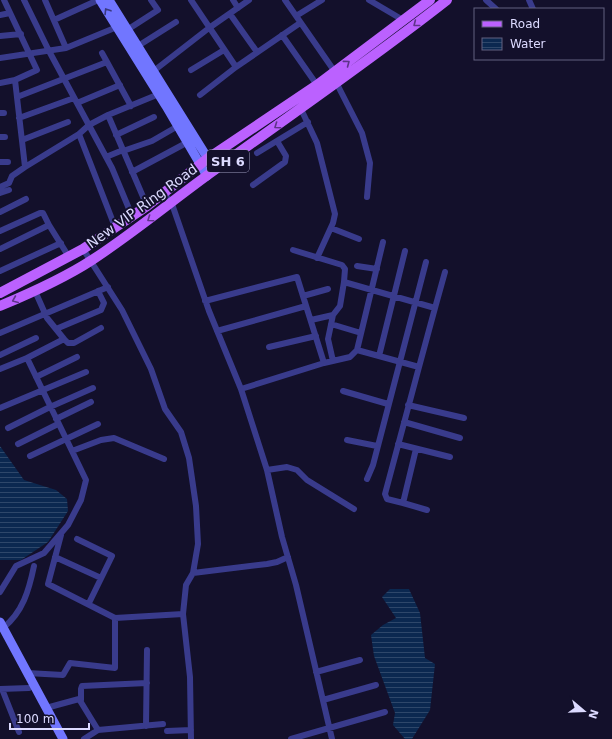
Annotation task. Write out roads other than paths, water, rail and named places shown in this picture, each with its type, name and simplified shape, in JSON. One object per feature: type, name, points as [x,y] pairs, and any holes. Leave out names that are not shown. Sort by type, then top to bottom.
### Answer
[{"type":"main road","name":"New VIP Ring Road","points":[[0,293],[69,257],[115,228],[147,206],[204,161],[335,72],[430,0]]},
{"type":"main road","name":"New VIP Ring Road","points":[[0,306],[35,291],[91,261],[172,204],[211,173],[337,84],[447,0]]},
{"type":"street","points":[[0,83],[15,80],[37,70],[31,53],[4,0]]},
{"type":"street","points":[[24,0],[63,78],[106,157],[132,216]]},
{"type":"street","points":[[45,0],[66,48]]},
{"type":"street","points":[[109,0],[138,46],[159,94],[188,142],[204,161]]},
{"type":"street","points":[[127,30],[158,10],[151,0]]},
{"type":"street","points":[[191,0],[236,67]]},
{"type":"street","points":[[233,0],[238,8]]},
{"type":"street","points":[[150,73],[209,28],[249,0]]},
{"type":"street","points":[[286,0],[300,23],[335,72]]},
{"type":"street","points":[[296,16],[322,0]]},
{"type":"street","points":[[370,0],[403,20]]},
{"type":"street","points":[[486,0],[495,8]]},
{"type":"street","points":[[54,20],[98,1],[150,73],[211,173]]},
{"type":"street","points":[[0,14],[10,13]]},
{"type":"street","points":[[230,14],[257,52]]},
{"type":"street","points":[[138,46],[176,22]]},
{"type":"street","points":[[200,95],[236,67],[300,23]]},
{"type":"street","points":[[0,58],[66,48],[117,27]]},
{"type":"street","points":[[0,36],[21,34]]},
{"type":"street","points":[[282,35],[317,85]]},
{"type":"street","points":[[191,70],[224,50]]},
{"type":"street","points":[[102,53],[131,106]]},
{"type":"street","points":[[17,97],[107,62]]},
{"type":"street","points":[[15,80],[25,167]]},
{"type":"street","points":[[337,84],[362,133],[370,164],[368,197]]},
{"type":"street","points":[[19,118],[120,86]]},
{"type":"street","points":[[0,187],[9,183],[12,176],[79,134],[89,125],[108,115],[159,94]]},
{"type":"street","points":[[300,109],[308,122],[319,149],[335,214],[331,228],[317,258]]},
{"type":"street","points":[[108,115],[147,206]]},
{"type":"street","points":[[116,135],[154,117]]},
{"type":"street","points":[[22,140],[68,122]]},
{"type":"street","points":[[257,153],[308,122]]},
{"type":"street","points":[[106,157],[152,141],[178,126]]},
{"type":"street","points":[[79,134],[115,228]]},
{"type":"street","points":[[252,185],[286,162],[286,156],[277,141]]},
{"type":"street","points":[[132,172],[188,142]]},
{"type":"street","points":[[0,162],[8,162]]},
{"type":"street","points":[[0,194],[9,190]]},
{"type":"street","points":[[164,193],[172,204],[205,301],[241,389],[267,470],[332,739]]},
{"type":"street","points":[[0,212],[26,199]]},
{"type":"street","points":[[0,231],[43,213],[69,257]]},
{"type":"street","points":[[0,249],[49,225]]},
{"type":"street","points":[[331,228],[359,239]]},
{"type":"street","points":[[241,389],[324,363],[350,358],[357,350],[383,242]]},
{"type":"street","points":[[0,271],[61,244]]},
{"type":"street","points":[[83,249],[122,310],[151,369],[165,408],[181,432],[187,451],[196,506],[198,544],[193,573],[186,585],[183,614],[190,677],[191,739]]},
{"type":"street","points":[[293,250],[344,266],[344,282],[340,306],[333,315],[328,339],[333,361]]},
{"type":"street","points":[[379,356],[405,251]]},
{"type":"street","points":[[367,479],[426,262]]},
{"type":"street","points":[[357,266],[377,269]]},
{"type":"street","points":[[427,510],[385,498],[408,405],[446,272]]},
{"type":"street","points":[[205,301],[297,277],[324,363]]},
{"type":"street","points":[[344,282],[435,308]]},
{"type":"street","points":[[0,333],[108,287]]},
{"type":"street","points":[[303,296],[328,289]]},
{"type":"street","points":[[35,291],[45,313],[68,343],[74,343],[101,328]]},
{"type":"street","points":[[56,329],[101,310],[104,303],[98,291]]},
{"type":"street","points":[[217,331],[306,306]]},
{"type":"street","points":[[311,320],[333,315]]},
{"type":"street","points":[[331,324],[361,333]]},
{"type":"street","points":[[269,347],[316,336]]},
{"type":"street","points":[[0,355],[36,338]]},
{"type":"street","points":[[0,369],[27,358],[64,339]]},
{"type":"street","points":[[357,350],[419,367]]},
{"type":"street","points":[[36,377],[77,357]]},
{"type":"street","points":[[0,592],[16,566],[44,553],[68,525],[81,500],[86,480],[27,358]]},
{"type":"street","points":[[0,408],[86,372]]},
{"type":"street","points":[[8,428],[93,388]]},
{"type":"street","points":[[343,391],[388,404]]},
{"type":"street","points":[[18,444],[91,402]]},
{"type":"street","points":[[408,405],[464,418]]},
{"type":"street","points":[[404,422],[460,438]]},
{"type":"street","points":[[30,456],[98,424]]},
{"type":"street","points":[[72,451],[100,440],[114,438],[164,459]]},
{"type":"street","points":[[347,440],[377,446]]},
{"type":"street","points":[[398,444],[450,457]]},
{"type":"street","points":[[403,503],[416,449]]},
{"type":"street","points":[[267,470],[287,467],[297,470],[307,480],[354,509]]},
{"type":"street","points":[[61,533],[48,584],[89,603],[115,618],[183,614]]},
{"type":"street","points":[[77,539],[112,556],[89,603]]},
{"type":"street","points":[[193,573],[267,564],[277,562],[288,557]]},
{"type":"street","points":[[55,558],[101,578]]},
{"type":"street","points":[[1,628],[12,621],[24,603],[34,566]]},
{"type":"street","points":[[27,673],[64,675],[70,662],[115,668],[115,618]]},
{"type":"street","points":[[1,628],[63,739]]},
{"type":"street","points":[[1,628],[28,688],[57,739]]},
{"type":"street","points":[[146,726],[147,650]]},
{"type":"street","points":[[316,672],[360,660]]},
{"type":"street","points":[[98,730],[81,700],[80,688],[82,686],[147,683]]},
{"type":"street","points":[[323,700],[376,685]]},
{"type":"street","points":[[19,732],[1,689],[28,688]]},
{"type":"street","points":[[46,708],[77,699],[81,700]]},
{"type":"street","points":[[290,739],[385,712]]},
{"type":"street","points":[[84,739],[98,730],[163,724]]},
{"type":"street","points":[[167,731],[191,730]]},
{"type":"water","points":[[0,446],[24,480],[56,490],[67,499],[68,511],[48,542],[21,560],[0,560]]},
{"type":"water","points":[[390,589],[409,589],[420,613],[425,658],[435,664],[430,710],[412,739],[405,739],[393,725],[395,713],[374,656],[371,635],[383,625],[396,618],[382,597]]}]
